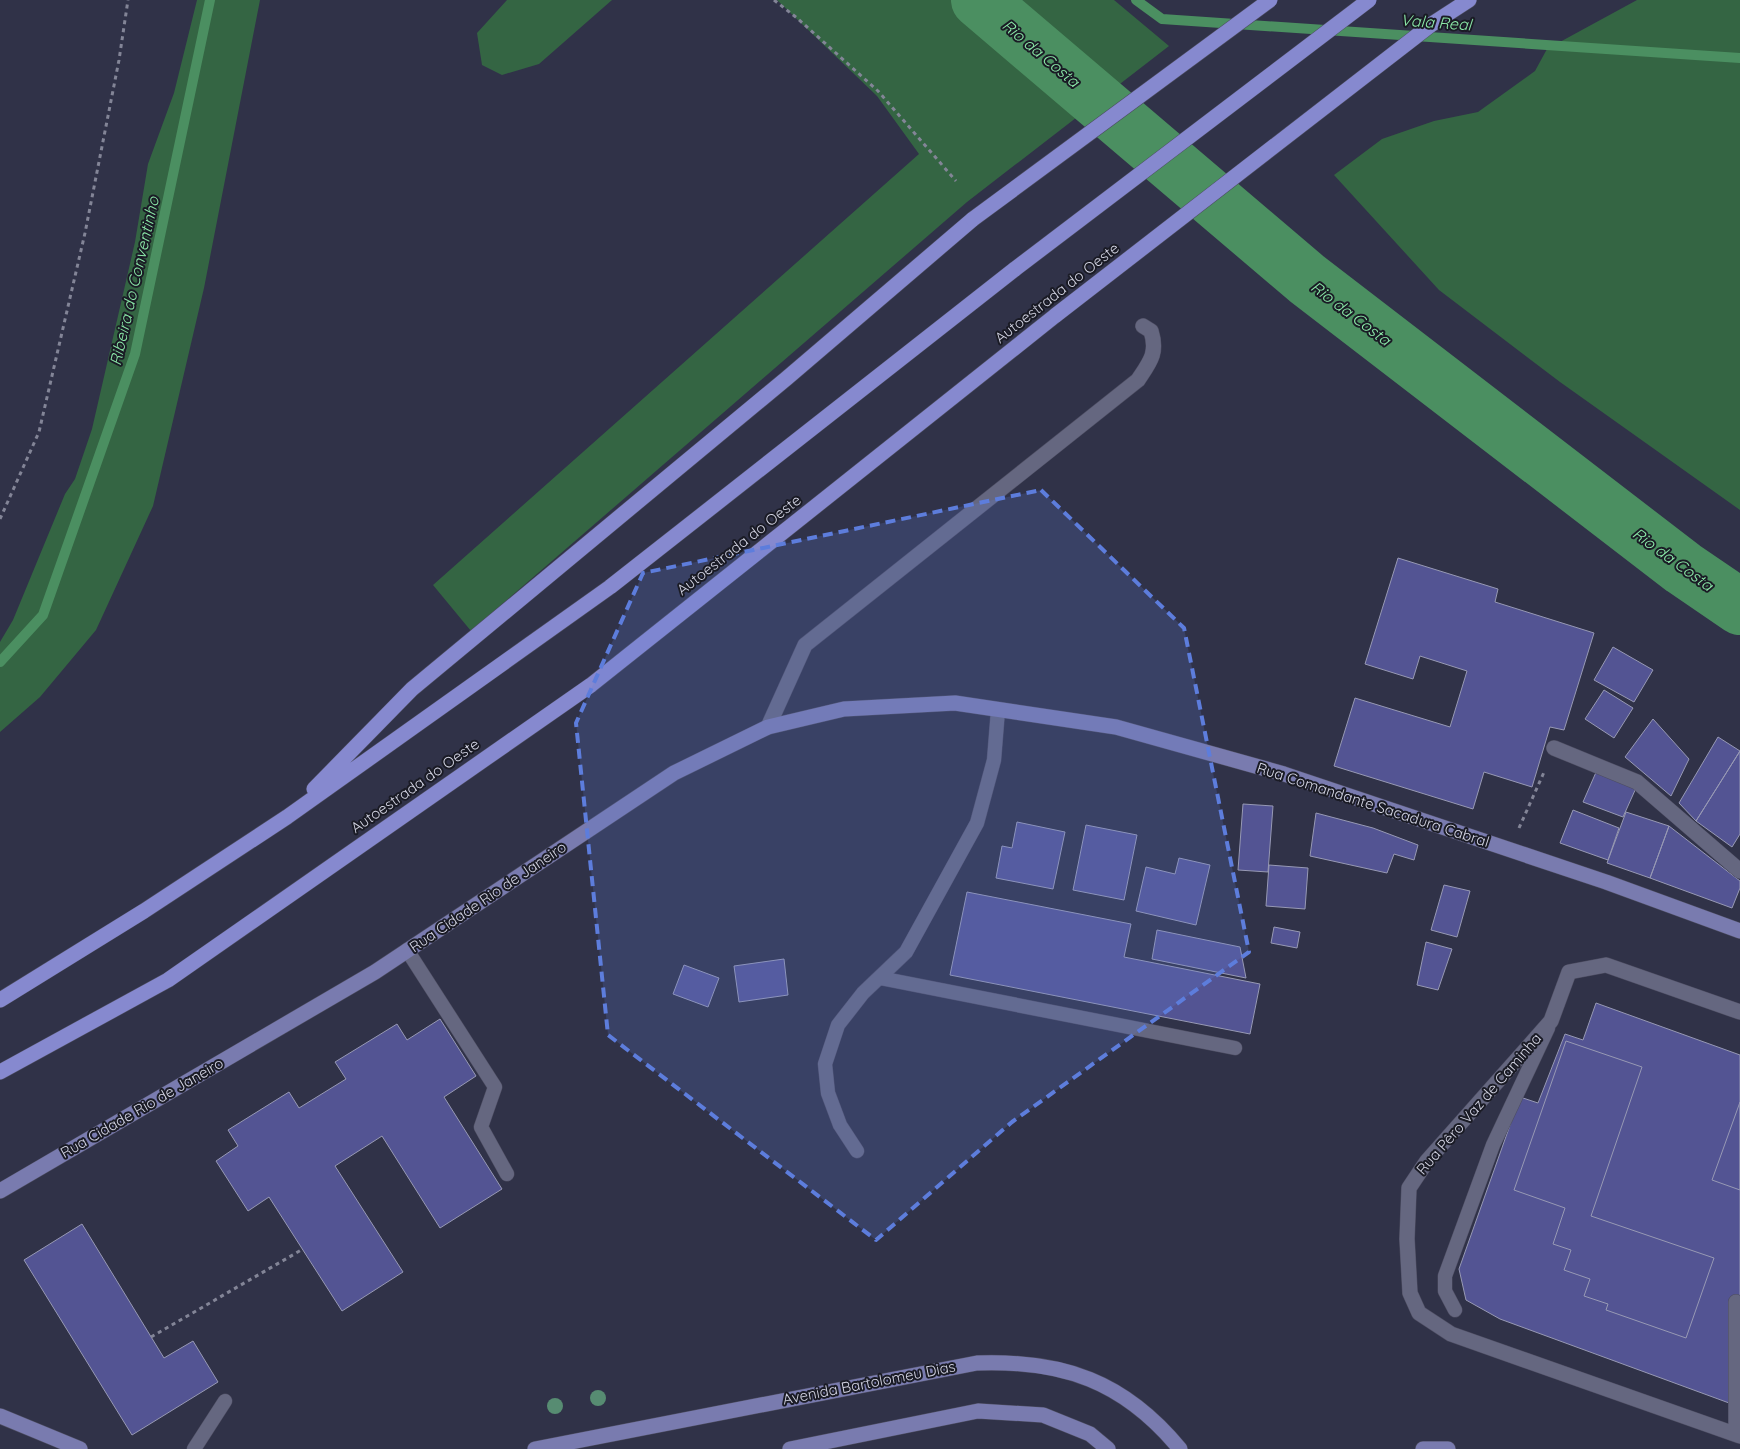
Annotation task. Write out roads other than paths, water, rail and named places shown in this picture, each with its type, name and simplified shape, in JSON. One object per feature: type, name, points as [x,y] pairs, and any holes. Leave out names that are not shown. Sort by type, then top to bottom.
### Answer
[{"type":"highway","points":[[287,817],[412,689],[787,378],[973,220],[1270,0]]},
{"type":"highway","points":[[0,1000],[144,911],[287,817],[610,587],[1015,269],[1369,0]]},
{"type":"highway","name":"Autoestrada do Oeste","points":[[0,1072],[168,980],[592,685],[1056,315],[1432,24],[1469,0]]},
{"type":"main road","name":"Rua Cidade Rio de Janeiro","points":[[2,1191],[375,972],[674,773],[768,727],[844,709],[955,703],[998,710]]},
{"type":"main road","name":"Rua Comandante Sacadura Cabral","points":[[998,710],[1116,727],[1284,774],[1510,850],[1740,931]]},
{"type":"main road","name":"Avenida Bartolomeu Dias","points":[[535,1449],[977,1363],[1014,1361],[1081,1375],[1113,1390],[1141,1410],[1180,1449]]},
{"type":"main road","points":[[790,1449],[978,1411],[1043,1415],[1090,1434],[1108,1449]]},
{"type":"main road","points":[[0,1416],[80,1449]]},
{"type":"main road","points":[[1424,1449],[1448,1449]]},
{"type":"street","points":[[768,727],[805,645],[1138,380],[1152,358],[1155,343],[1151,331],[1143,326]]},
{"type":"street","points":[[1554,748],[1637,782],[1740,870]]},
{"type":"street","name":"Rua Pêro Vaz de Caminha","points":[[1738,1435],[1451,1334],[1419,1313],[1410,1293],[1407,1239],[1409,1188],[1427,1161],[1551,1021],[1569,972],[1606,965],[1740,1012]]},
{"type":"street","points":[[1736,1302],[1738,1435]]},
{"type":"lane","points":[[857,1150],[837,1117],[828,1093],[825,1064],[838,1025],[863,993],[906,952],[977,823],[994,760],[998,710]]},
{"type":"lane","points":[[407,950],[495,1087],[481,1128],[507,1174]]},
{"type":"lane","points":[[880,978],[1235,1048]]},
{"type":"lane","points":[[1455,1310],[1445,1291],[1445,1276],[1493,1145],[1551,1021]]},
{"type":"lane","points":[[194,1449],[225,1401]]},
{"type":"waterway","name":"Ribeira do Conventinho","points":[[0,662],[43,615],[135,354],[210,0]]},
{"type":"waterway","name":"Rio da Costa","points":[[979,0],[1307,279],[1683,568],[1740,607]]},
{"type":"waterway","name":"Vala Real","points":[[1136,0],[1162,19],[1740,58]]}]
